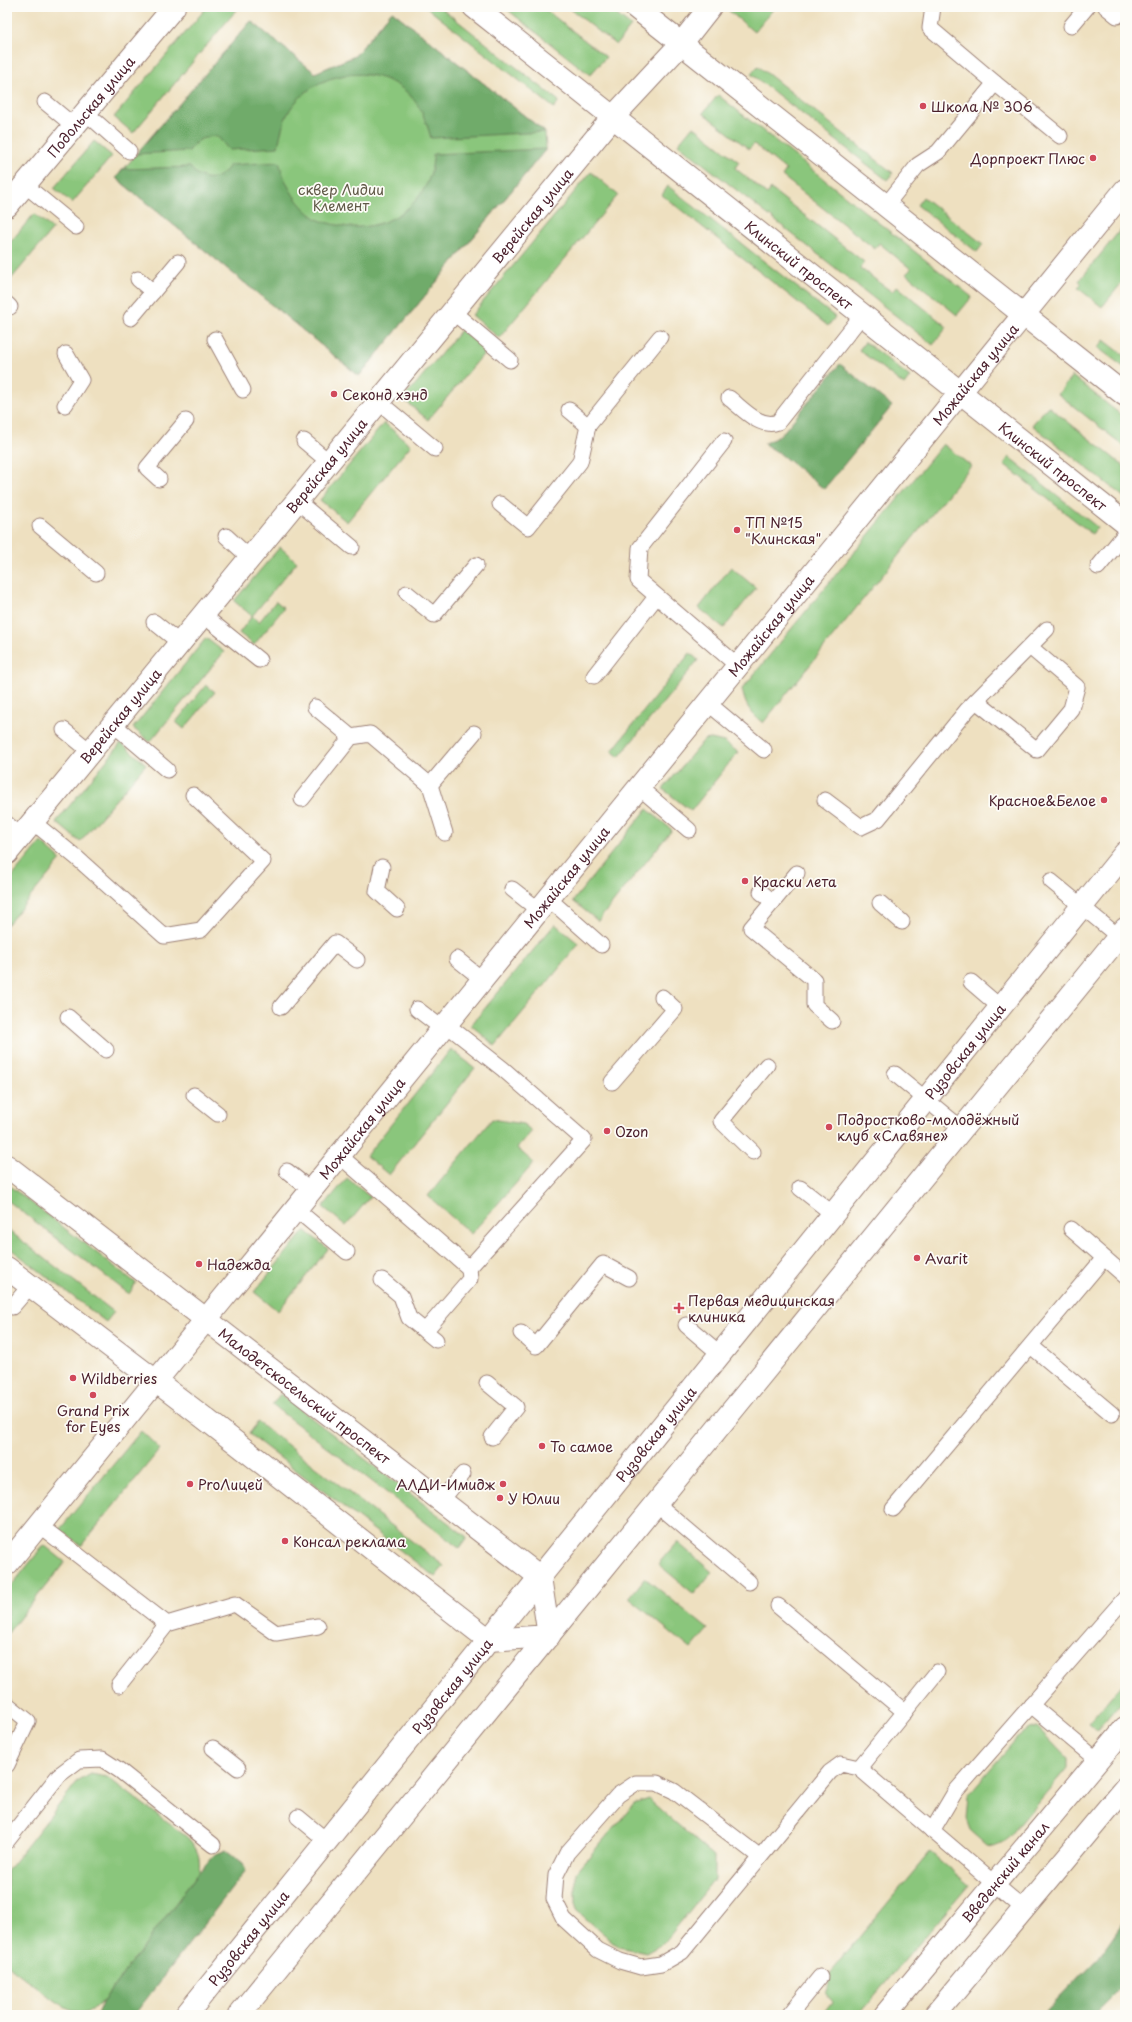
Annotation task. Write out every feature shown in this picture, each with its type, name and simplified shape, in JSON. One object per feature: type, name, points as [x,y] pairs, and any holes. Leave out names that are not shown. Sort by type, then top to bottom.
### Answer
[{"type":"street","name":"Подольская улица","points":[[14,192],[80,119],[174,7]]},
{"type":"street","name":"Клинский проспект","points":[[474,7],[1125,522]]},
{"type":"street","points":[[635,7],[1125,395]]},
{"type":"street","name":"Верейская улица","points":[[7,853],[20,827],[91,752],[613,117],[681,44],[710,7]]},
{"type":"street","name":"Можайская улица","points":[[7,1564],[206,1319],[297,1210],[1125,190]]},
{"type":"street","name":"Рузовская улица","points":[[186,2015],[1125,853]]},
{"type":"street","points":[[239,2015],[1122,933]]},
{"type":"street","name":"Малодетскосельский проспект","points":[[7,1166],[540,1577]]},
{"type":"street","points":[[7,1268],[157,1381],[489,1640],[548,1636]]},
{"type":"street","points":[[540,1577],[548,1636]]},
{"type":"street","name":"Введенский канал","points":[[885,2015],[1125,1728]]},
{"type":"street","points":[[935,2015],[1125,1788]]},
{"type":"lane","points":[[933,7],[930,28],[1060,136]]},
{"type":"lane","points":[[1071,26],[1087,7]]},
{"type":"lane","points":[[886,205],[918,165],[938,152],[995,83]]},
{"type":"lane","points":[[45,102],[80,119],[129,151]]},
{"type":"lane","points":[[14,192],[76,227]]},
{"type":"lane","points":[[131,318],[178,262]]},
{"type":"lane","points":[[138,279],[153,292]]},
{"type":"lane","points":[[453,312],[510,360]]},
{"type":"lane","points":[[729,398],[762,423],[770,425],[778,422],[863,314]]},
{"type":"lane","points":[[500,504],[528,527],[580,462],[588,426],[660,337]]},
{"type":"lane","points":[[215,339],[243,390]]},
{"type":"lane","points":[[65,405],[81,380],[66,354]]},
{"type":"lane","points":[[379,402],[435,449]]},
{"type":"lane","points":[[570,410],[588,426]]},
{"type":"lane","points":[[159,479],[146,468],[186,422]]},
{"type":"lane","points":[[304,441],[329,462]]},
{"type":"lane","points":[[724,441],[640,548],[638,580],[738,666]]},
{"type":"lane","points":[[297,501],[352,547]]},
{"type":"lane","points":[[40,526],[96,573]]},
{"type":"lane","points":[[1098,567],[1125,534]]},
{"type":"lane","points":[[226,536],[250,558]]},
{"type":"lane","points":[[407,593],[434,615],[476,565]]},
{"type":"lane","points":[[594,676],[656,597]]},
{"type":"lane","points":[[203,615],[259,660]]},
{"type":"lane","points":[[154,622],[180,643]]},
{"type":"lane","points":[[825,800],[861,828],[878,819],[976,701],[1047,629]]},
{"type":"lane","points":[[976,701],[1037,750],[1071,719],[1071,709],[1078,687],[1030,647]]},
{"type":"lane","points":[[708,703],[764,750]]},
{"type":"lane","points":[[315,707],[351,737]]},
{"type":"lane","points":[[113,724],[166,770]]},
{"type":"lane","points":[[64,730],[91,752]]},
{"type":"lane","points":[[430,785],[474,732]]},
{"type":"lane","points":[[302,799],[351,737],[370,734],[430,785],[445,833]]},
{"type":"lane","points":[[640,788],[689,830]]},
{"type":"lane","points":[[20,827],[77,858],[164,936],[201,930],[263,861],[193,795]]},
{"type":"lane","points":[[382,867],[377,891],[397,909]]},
{"type":"lane","points":[[797,872],[751,928],[814,980],[814,1005],[832,1021]]},
{"type":"lane","points":[[1051,881],[1082,906],[1122,933]]},
{"type":"lane","points":[[512,889],[544,905],[602,945]]},
{"type":"lane","points":[[761,892],[773,902]]},
{"type":"lane","points":[[880,903],[902,922]]},
{"type":"lane","points":[[281,1007],[334,943],[357,960]]},
{"type":"lane","points":[[457,959],[483,980]]},
{"type":"lane","points":[[971,982],[1000,1007]]},
{"type":"lane","points":[[612,1082],[675,1009],[662,997]]},
{"type":"lane","points":[[382,1280],[401,1296],[409,1318],[431,1336],[467,1288],[470,1279],[470,1268],[584,1140],[503,1069],[445,1027],[417,1009]]},
{"type":"lane","points":[[68,1017],[106,1050]]},
{"type":"lane","points":[[753,1152],[721,1121],[767,1065]]},
{"type":"lane","points":[[895,1074],[962,1129]]},
{"type":"lane","points":[[194,1095],[218,1114]]},
{"type":"lane","points":[[340,1156],[470,1268]]},
{"type":"lane","points":[[287,1171],[312,1191]]},
{"type":"lane","points":[[800,1188],[834,1214]]},
{"type":"lane","points":[[297,1210],[347,1252]]},
{"type":"lane","points":[[1071,1229],[1125,1276]]},
{"type":"lane","points":[[893,1509],[1104,1258]]},
{"type":"lane","points":[[521,1333],[536,1346],[603,1264],[628,1278]]},
{"type":"lane","points":[[12,1307],[30,1286]]},
{"type":"lane","points":[[686,1325],[720,1354]]},
{"type":"lane","points":[[1031,1346],[1112,1414]]},
{"type":"lane","points":[[487,1383],[516,1407],[492,1437]]},
{"type":"lane","points":[[441,1501],[463,1474]]},
{"type":"lane","points":[[657,1504],[750,1582]]},
{"type":"lane","points":[[39,1525],[167,1624]]},
{"type":"lane","points":[[932,1830],[955,1792],[1125,1598]]},
{"type":"lane","points":[[119,1685],[167,1624],[235,1604],[276,1633],[318,1626]]},
{"type":"lane","points":[[778,1606],[905,1712]]},
{"type":"lane","points":[[859,1768],[937,1672]]},
{"type":"lane","points":[[7,1704],[28,1721],[7,1765]]},
{"type":"lane","points":[[1031,1705],[1097,1760]]},
{"type":"lane","points":[[213,1748],[238,1768]]},
{"type":"lane","points":[[7,1841],[59,1774],[79,1760],[102,1759],[119,1770],[212,1845]]},
{"type":"lane","points":[[760,1857],[674,1791],[657,1783],[636,1783],[618,1795],[567,1853],[556,1875],[554,1899],[564,1919],[598,1950],[620,1962],[641,1967],[662,1964],[682,1952],[830,1772],[841,1764],[859,1768],[1024,1909]]},
{"type":"lane","points":[[298,1817],[326,1841]]},
{"type":"lane","points":[[788,2015],[820,1977]]},
{"type":"green space","points":[[207,7],[239,7],[133,133],[114,117]]},
{"type":"green space","points":[[426,7],[440,7],[559,101],[554,108]]},
{"type":"green space","points":[[504,7],[542,7],[606,57],[590,75]]},
{"type":"green space","points":[[568,7],[607,7],[631,26],[616,45]]},
{"type":"green space","points":[[730,7],[775,7],[754,32],[728,10]]},
{"type":"green space","name":"сквер Лидии Клемент","points":[[392,11],[545,132],[546,149],[359,376],[116,178],[251,21],[315,73],[355,56]]},
{"type":"green space","points":[[392,11],[545,132],[431,138],[427,124],[418,105],[409,94],[390,81],[376,76],[361,74],[346,75],[331,79],[317,85],[305,93],[294,104],[285,119],[278,147],[229,150],[218,137],[209,137],[198,141],[189,151],[136,154],[251,21],[315,73],[355,56]]},
{"type":"green space","points":[[758,66],[893,173],[887,180],[751,74]]},
{"type":"green space","points":[[718,95],[972,297],[957,315],[906,274],[911,269],[879,243],[875,249],[782,176],[786,170],[754,144],[749,149],[703,113]]},
{"type":"green space","points":[[693,126],[739,162],[735,168],[767,194],[771,189],[864,262],[860,268],[892,292],[897,286],[947,327],[933,345],[678,144]]},
{"type":"green space","points":[[94,141],[112,156],[72,203],[54,188]]},
{"type":"green space","points":[[546,149],[359,376],[116,178],[123,169],[190,167],[200,176],[211,178],[221,175],[230,165],[279,162],[288,187],[303,208],[310,214],[327,223],[355,227],[372,225],[388,220],[403,212],[415,201],[425,187],[431,172],[433,154]]},
{"type":"green space","points":[[591,172],[618,195],[499,338],[472,315]]},
{"type":"green space","points":[[668,186],[835,317],[828,326],[662,195]]},
{"type":"green space","points":[[923,197],[983,244],[977,252],[917,205]]},
{"type":"green space","points":[[34,214],[53,229],[7,284],[7,246]]},
{"type":"green space","points":[[1125,224],[1125,279],[1102,307],[1078,288],[1082,284],[1079,281]]},
{"type":"green space","points":[[461,330],[487,350],[428,420],[403,399]]},
{"type":"green space","points":[[1104,340],[1125,356],[1125,368],[1098,348]]},
{"type":"green space","points":[[865,342],[910,377],[904,385],[859,350]]},
{"type":"green space","points":[[840,364],[892,406],[824,489],[779,453],[764,444],[781,435]]},
{"type":"green space","points":[[1072,376],[1125,418],[1125,447],[1058,394]]},
{"type":"green space","points":[[1048,406],[1125,467],[1125,498],[1032,425]]},
{"type":"green space","points":[[384,423],[411,445],[347,522],[320,500]]},
{"type":"green space","points":[[943,444],[971,466],[763,723],[749,708],[742,689]]},
{"type":"green space","points":[[1009,457],[1097,527],[1092,534],[1004,464]]},
{"type":"green space","points":[[280,547],[297,562],[252,616],[234,601]]},
{"type":"green space","points":[[731,567],[756,588],[724,628],[699,608]]},
{"type":"green space","points":[[276,601],[284,608],[254,645],[239,633],[252,616],[259,622]]},
{"type":"green space","points":[[206,638],[224,652],[150,742],[133,728]]},
{"type":"green space","points":[[690,653],[698,660],[619,757],[612,751]]},
{"type":"green space","points":[[206,685],[215,692],[184,729],[176,722]]},
{"type":"green space","points":[[711,739],[724,742],[738,752],[691,811],[663,789],[704,740]]},
{"type":"green space","points":[[121,743],[146,764],[80,842],[56,822]]},
{"type":"green space","points":[[647,809],[672,830],[598,921],[573,901]]},
{"type":"green space","points":[[41,842],[61,860],[7,925],[7,883]]},
{"type":"green space","points":[[555,924],[579,944],[495,1046],[471,1025]]},
{"type":"green space","points":[[451,1049],[475,1068],[389,1175],[366,1156]]},
{"type":"green space","points":[[492,1119],[523,1124],[532,1131],[517,1148],[534,1163],[471,1234],[428,1196]]},
{"type":"green space","points":[[347,1178],[370,1197],[346,1226],[323,1207]]},
{"type":"green space","points":[[7,1184],[136,1283],[129,1294],[7,1200]]},
{"type":"green space","points":[[7,1229],[114,1312],[106,1322],[7,1246]]},
{"type":"green space","points":[[305,1230],[328,1249],[278,1311],[254,1292]]},
{"type":"green space","points":[[280,1394],[467,1537],[459,1548],[272,1405]]},
{"type":"green space","points":[[258,1422],[444,1566],[435,1577],[249,1434]]},
{"type":"green space","points":[[141,1431],[160,1449],[81,1546],[60,1529]]},
{"type":"green space","points":[[677,1542],[712,1572],[694,1594],[658,1564]]},
{"type":"green space","points":[[44,1545],[65,1562],[7,1634],[7,1591]]},
{"type":"green space","points":[[645,1578],[708,1629],[691,1649],[629,1598]]},
{"type":"green space","points":[[1125,1681],[1125,1698],[1098,1730],[1089,1723]]},
{"type":"green space","points":[[1037,1727],[1067,1758],[1067,1768],[1004,1843],[995,1847],[988,1846],[970,1830],[966,1819],[968,1795],[1017,1738],[1029,1729]]},
{"type":"green space","points":[[91,1774],[107,1777],[187,1837],[198,1853],[199,1872],[103,2001],[92,2010],[79,2012],[64,2006],[7,1965],[7,1871],[77,1782]]},
{"type":"green space","points":[[648,1799],[714,1856],[714,1880],[664,1943],[646,1953],[619,1947],[576,1910],[576,1872],[634,1804]]},
{"type":"green space","points":[[226,1850],[243,1863],[246,1870],[134,2015],[97,2015],[103,2001],[199,1872],[214,1855]]},
{"type":"green space","points":[[930,1852],[969,1885],[858,2015],[822,2015],[833,2002],[825,1993],[829,1984],[827,1976]]},
{"type":"green space","points":[[1125,1920],[1125,1984],[1094,2015],[1043,2015],[1099,1957]]},
{"type":"place","name":"Школа № 306","points":[[923,106]]},
{"type":"place","name":"Дорпроект Плюс","points":[[1093,158]]},
{"type":"place","name":"Секонд хэнд","points":[[334,394]]},
{"type":"place","name":"ТП №15 \"Клинская\"","points":[[737,530]]},
{"type":"place","name":"Красное&Белое","points":[[1104,800]]},
{"type":"place","name":"Краски лета","points":[[745,881]]},
{"type":"place","name":"Подростково-молодёжный клуб «Славяне»","points":[[829,1127]]},
{"type":"place","name":"Ozon","points":[[607,1131]]},
{"type":"place","name":"Avarit","points":[[917,1258]]},
{"type":"place","name":"Надежда","points":[[199,1264]]},
{"type":"place","name":"Первая медицинская клиника","points":[[679,1308]]},
{"type":"place","name":"Wildberries","points":[[73,1378]]},
{"type":"place","name":"Grand Prix for Eyes","points":[[93,1395]]},
{"type":"place","name":"То самое","points":[[542,1446]]},
{"type":"place","name":"ProЛицей","points":[[190,1484]]},
{"type":"place","name":"АЛДИ-Имидж","points":[[503,1484]]},
{"type":"place","name":"У Юлии","points":[[500,1498]]},
{"type":"place","name":"Консал реклама","points":[[285,1541]]}]
